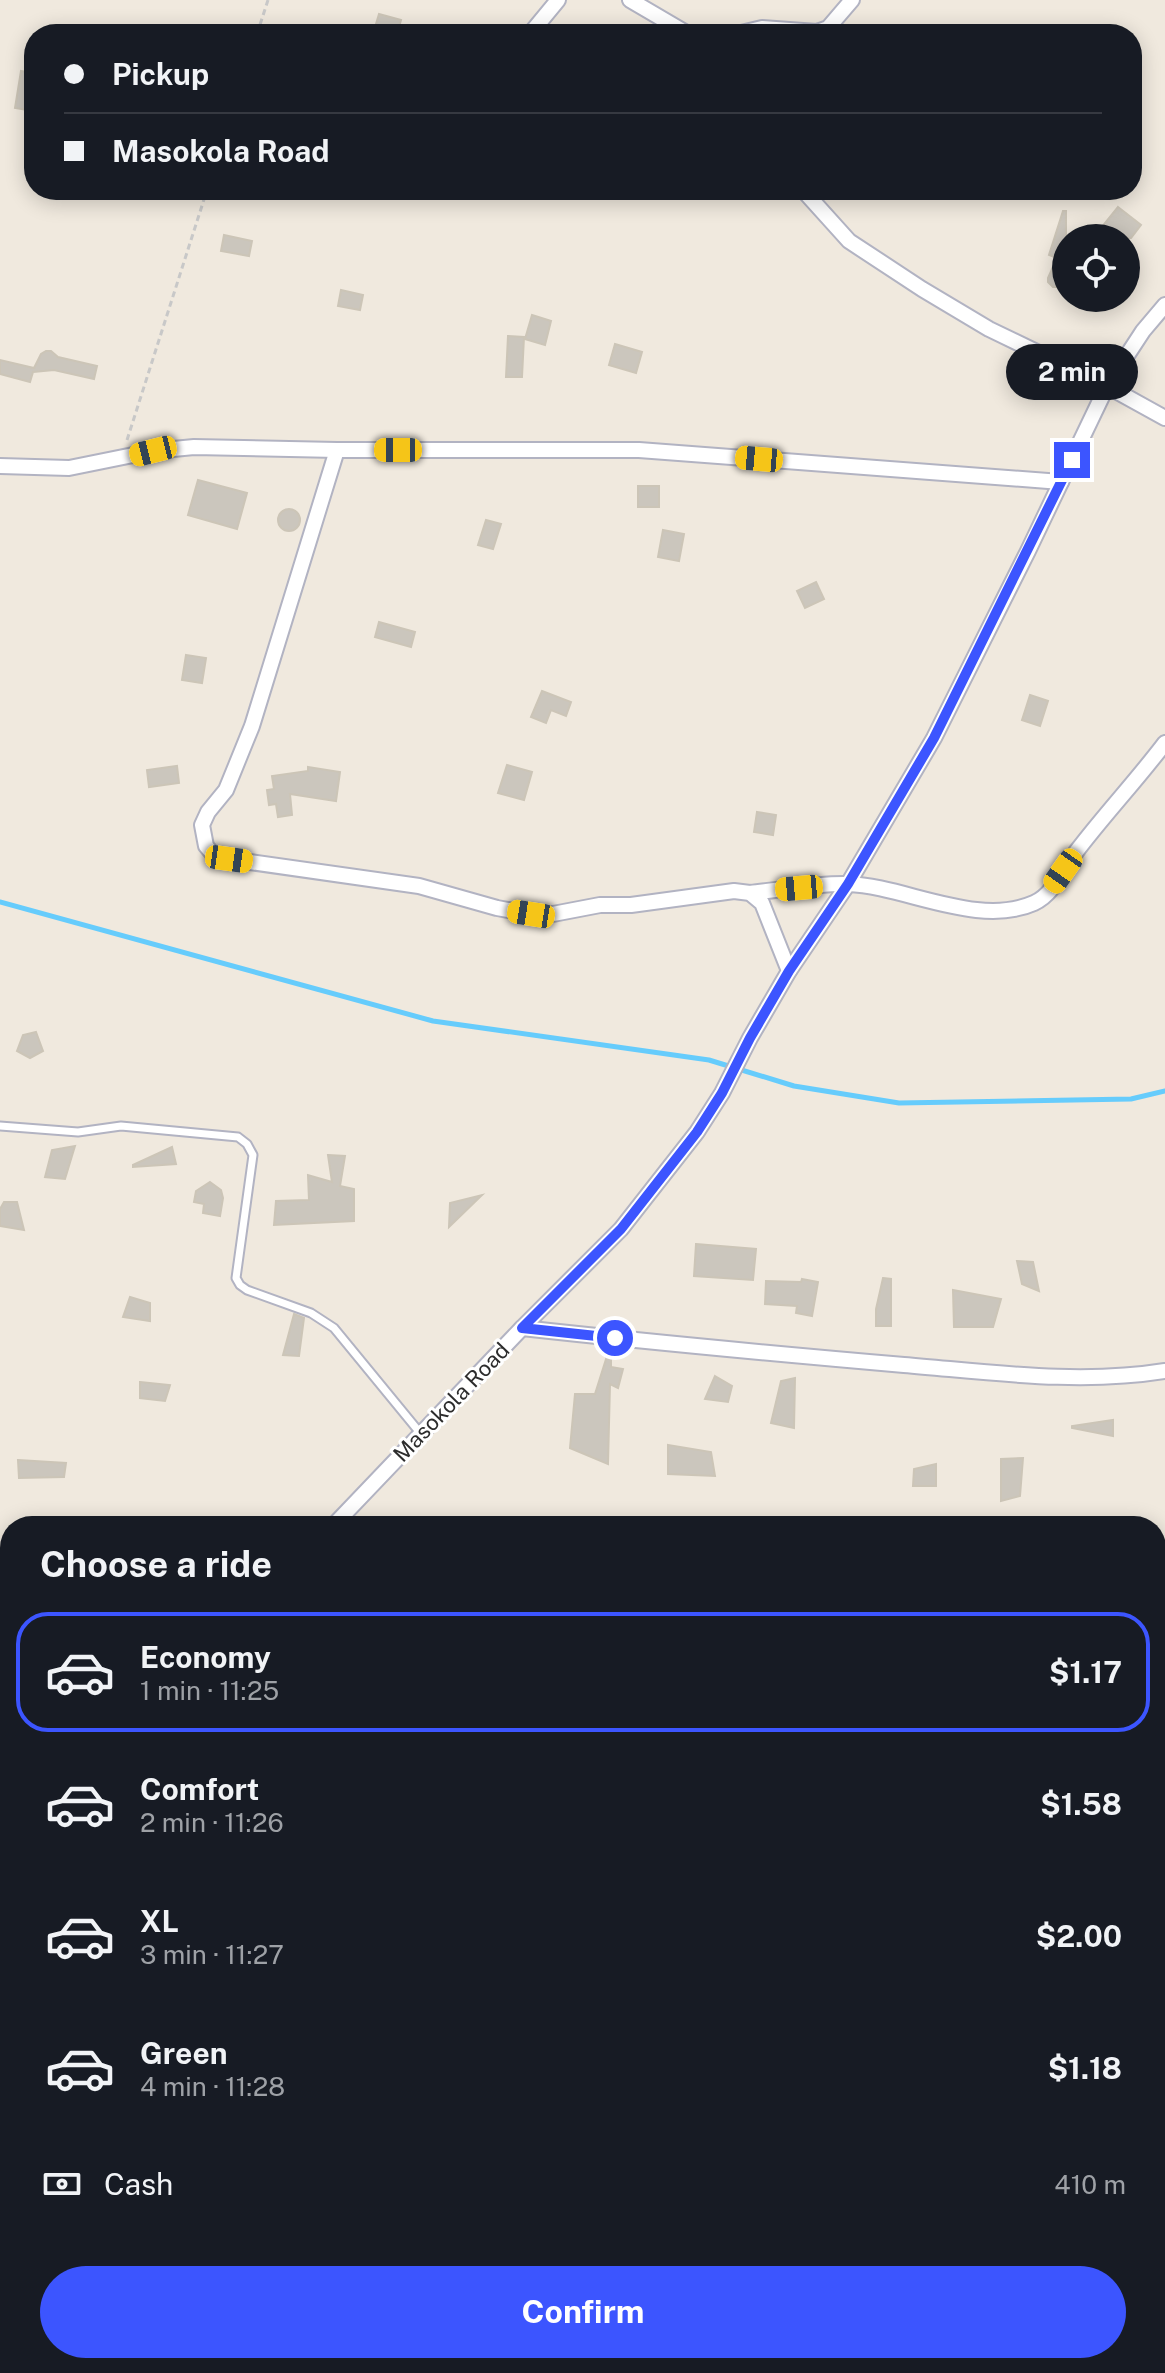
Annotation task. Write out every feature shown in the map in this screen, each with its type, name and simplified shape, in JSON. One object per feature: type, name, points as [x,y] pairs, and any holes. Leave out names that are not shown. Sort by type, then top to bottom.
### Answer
[{"type":"street","points":[[538,24],[558,0]]},
{"type":"street","points":[[630,0],[671,24]]},
{"type":"street","points":[[831,24],[852,0]]},
{"type":"street","points":[[812,200],[849,241],[888,267],[989,329],[1165,418]]},
{"type":"street","points":[[789,971],[848,884],[934,738],[1107,386],[1143,331],[1165,305]]},
{"type":"street","points":[[0,466],[69,468],[153,451],[194,447],[639,450],[1061,482]]},
{"type":"street","points":[[337,450],[252,726],[226,790],[208,812],[202,825],[206,846],[212,853],[229,859],[419,886],[497,908],[531,914],[553,914],[600,905],[631,905],[734,891],[750,893],[848,884],[911,895],[969,910],[1008,910],[1035,903],[1049,892],[1078,850],[1165,743]]},
{"type":"street","points":[[750,893],[762,903],[789,971]]},
{"type":"street","name":"Masokola Road","points":[[343,1516],[621,1229],[697,1132],[789,971]]},
{"type":"street","points":[[522,1328],[707,1348],[1014,1374],[1126,1377],[1165,1371]]},
{"type":"lane","points":[[0,1126],[78,1132],[121,1126],[238,1137],[247,1144],[253,1155],[236,1278],[240,1285],[311,1313],[334,1328],[421,1434]]},
{"type":"path","points":[[260,24],[268,0]]},
{"type":"path","points":[[121,459],[204,200]]},
{"type":"building","points":[[379,14],[401,20],[400,24],[376,24]]},
{"type":"building","points":[[21,71],[24,71],[24,109],[15,108]]},
{"type":"building","points":[[1118,207],[1140,224],[1104,224]]},
{"type":"building","points":[[1063,211],[1066,211],[1066,224],[1059,224]]},
{"type":"building","points":[[224,235],[252,241],[249,256],[221,251]]},
{"type":"building","points":[[1052,269],[1052,286],[1048,278]]},
{"type":"building","points":[[341,290],[363,295],[360,310],[338,306]]},
{"type":"building","points":[[532,315],[551,321],[545,345],[525,339]]},
{"type":"building","points":[[508,336],[524,337],[522,377],[506,377]]},
{"type":"building","points":[[615,344],[642,352],[636,373],[609,365]]},
{"type":"building","points":[[46,351],[97,366],[94,379],[54,370],[33,372],[30,382],[0,374],[0,360],[34,368]]},
{"type":"building","points":[[198,480],[247,493],[237,529],[188,515]]},
{"type":"building","points":[[638,486],[659,486],[659,507],[638,507]]},
{"type":"building","points":[[289,509],[297,512],[300,520],[297,528],[289,531],[281,528],[278,520],[281,512]]},
{"type":"building","points":[[486,520],[501,524],[493,549],[478,545]]},
{"type":"building","points":[[663,530],[684,534],[679,561],[658,557]]},
{"type":"building","points":[[816,582],[824,599],[805,608],[797,591]]},
{"type":"building","points":[[379,622],[415,632],[411,647],[375,637]]},
{"type":"building","points":[[186,655],[206,658],[202,683],[182,680]]},
{"type":"building","points":[[542,691],[571,702],[566,716],[551,710],[546,723],[531,717]]},
{"type":"building","points":[[1030,695],[1048,701],[1040,726],[1022,720]]},
{"type":"building","points":[[507,765],[532,772],[524,800],[498,793]]},
{"type":"building","points":[[177,766],[179,783],[149,787],[147,770]]},
{"type":"building","points":[[308,767],[340,772],[336,801],[290,794],[292,815],[278,817],[276,804],[269,805],[267,790],[274,789],[272,776],[308,771]]},
{"type":"building","points":[[757,812],[776,815],[773,835],[754,832]]},
{"type":"building","points":[[36,1032],[43,1051],[30,1058],[17,1051],[23,1035]]},
{"type":"building","points":[[75,1146],[65,1179],[45,1177],[52,1150]]},
{"type":"building","points":[[172,1147],[176,1164],[133,1167],[133,1165]]},
{"type":"building","points":[[328,1155],[345,1156],[340,1186],[354,1189],[354,1221],[274,1225],[276,1201],[309,1200],[308,1175],[332,1182]]},
{"type":"building","points":[[210,1182],[221,1190],[220,1216],[203,1213],[204,1204],[194,1202],[196,1191]]},
{"type":"building","points":[[482,1195],[449,1227],[450,1203]]},
{"type":"building","points":[[4,1202],[17,1202],[24,1230],[0,1226],[0,1209]]},
{"type":"building","points":[[696,1244],[756,1249],[753,1280],[694,1276]]},
{"type":"building","points":[[1017,1261],[1033,1262],[1039,1291],[1022,1284]]},
{"type":"building","points":[[883,1278],[891,1279],[891,1326],[876,1326],[876,1309]]},
{"type":"building","points":[[802,1279],[818,1282],[812,1316],[796,1313],[797,1306],[765,1304],[766,1281],[801,1282]]},
{"type":"building","points":[[953,1290],[1001,1299],[993,1327],[954,1327]]},
{"type":"building","points":[[130,1297],[150,1303],[150,1321],[123,1317]]},
{"type":"building","points":[[294,1314],[304,1318],[299,1356],[283,1355]]},
{"type":"building","points":[[607,1356],[611,1357],[611,1367],[623,1369],[618,1388],[610,1384],[608,1464],[570,1448],[575,1394],[595,1394]]},
{"type":"building","points":[[715,1376],[732,1386],[728,1402],[705,1399]]},
{"type":"building","points":[[795,1378],[794,1428],[771,1423],[781,1381]]},
{"type":"building","points":[[140,1382],[170,1385],[165,1401],[140,1398]]},
{"type":"building","points":[[1113,1420],[1113,1436],[1072,1428],[1072,1426]]},
{"type":"building","points":[[668,1445],[711,1452],[715,1476],[668,1474]]},
{"type":"building","points":[[1023,1458],[1020,1496],[1001,1501],[1001,1459]]},
{"type":"building","points":[[18,1460],[66,1463],[64,1477],[19,1478]]},
{"type":"building","points":[[936,1464],[936,1486],[913,1486],[914,1469]]},
{"type":"waterway","points":[[0,902],[433,1021],[709,1060],[794,1086],[899,1103],[1131,1099],[1165,1091]]},
{"type":"route","points":[[615,1338],[522,1328],[621,1229],[697,1132],[722,1093],[789,971],[848,884],[934,738],[1072,460]]}]
